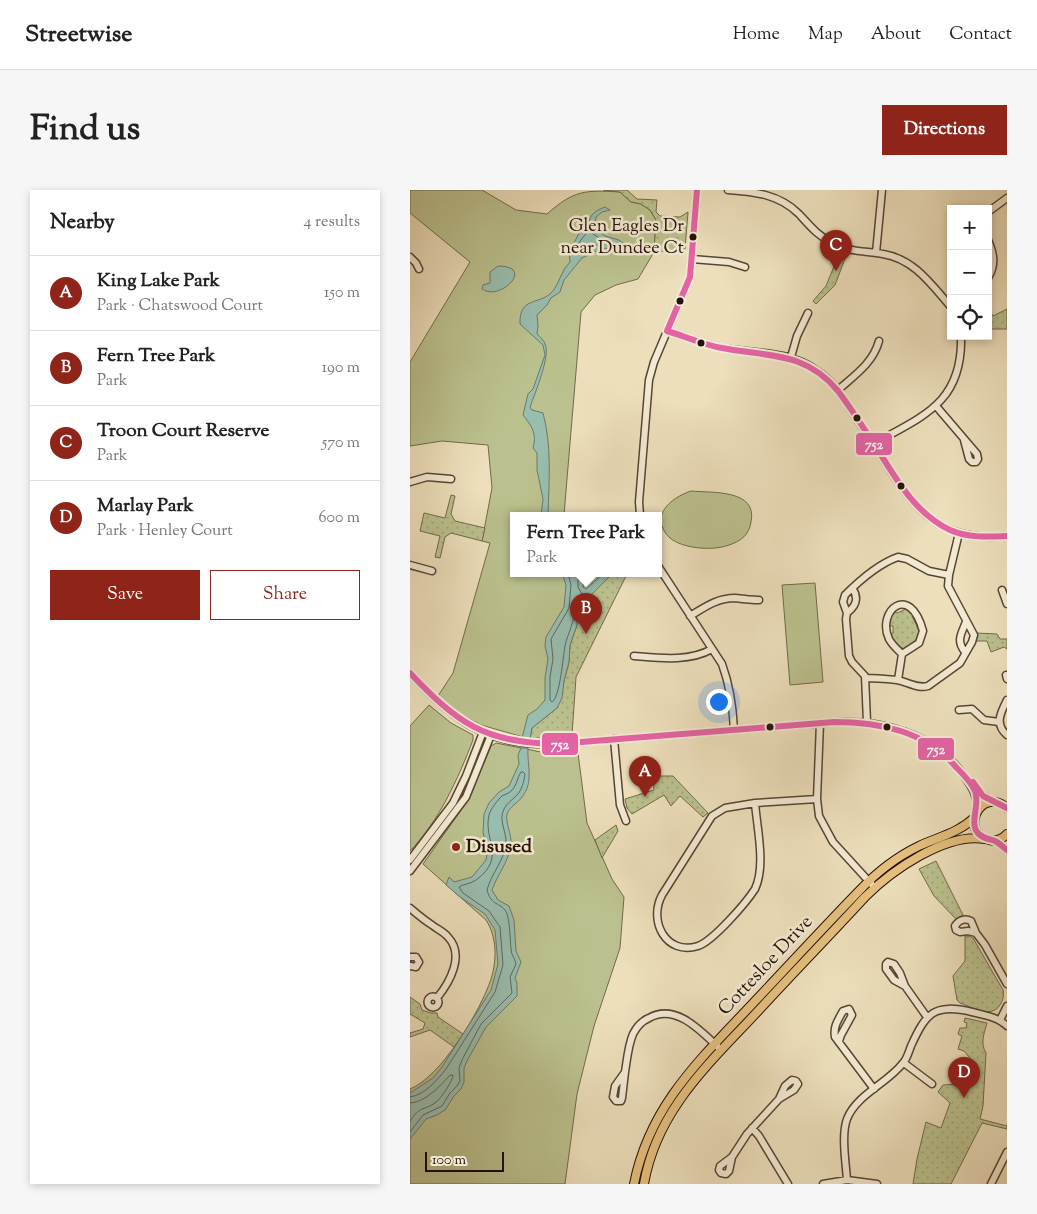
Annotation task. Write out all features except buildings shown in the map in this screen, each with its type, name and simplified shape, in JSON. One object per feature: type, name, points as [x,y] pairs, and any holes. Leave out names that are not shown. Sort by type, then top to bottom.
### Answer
[{"type":"main road","name":"Cottesloe Drive","points":[[634,1184],[646,1141],[662,1108],[679,1084],[868,881],[904,854],[955,832],[983,804],[1007,797]]},
{"type":"main road","points":[[995,802],[1007,808]]},
{"type":"main road","points":[[975,814],[976,830],[985,839]]},
{"type":"main road","points":[[994,840],[1000,839],[1007,834]]},
{"type":"main road","name":"Cottesloe Drive","points":[[644,1184],[655,1144],[668,1117],[686,1090],[875,888],[902,867],[927,853],[963,840],[974,838],[994,840]]},
{"type":"street","points":[[640,512],[649,380],[654,362],[687,284],[692,259],[697,190]]},
{"type":"street","points":[[728,190],[769,192],[791,207],[817,234],[834,244],[852,250],[901,259],[927,278],[947,302]]},
{"type":"street","points":[[876,253],[880,192]]},
{"type":"street","points":[[992,208],[1007,198]]},
{"type":"street","points":[[992,252],[994,258],[992,269]]},
{"type":"street","points":[[410,257],[416,263],[418,269]]},
{"type":"street","points":[[692,259],[729,262],[745,267]]},
{"type":"street","points":[[791,357],[797,336],[808,313]]},
{"type":"street","points":[[668,331],[722,348],[791,357],[818,370],[838,390],[914,503],[933,520],[959,533],[986,538],[1007,536]]},
{"type":"street","points":[[874,444],[936,406],[948,392],[954,378],[960,340]]},
{"type":"street","points":[[838,390],[870,362],[879,341]]},
{"type":"street","points":[[936,406],[964,440]]},
{"type":"street","points":[[410,482],[427,476],[451,479]]},
{"type":"street","points":[[865,678],[898,680],[916,687],[928,686],[960,663],[974,637],[948,586],[959,533]]},
{"type":"street","points":[[867,722],[865,678],[863,672],[852,662],[849,656],[847,613],[844,606],[844,598],[847,592],[853,589],[859,581],[898,557],[907,558],[929,571],[949,575]]},
{"type":"street","points":[[410,565],[432,571]]},
{"type":"street","points":[[662,572],[722,664],[728,679],[732,698],[734,730]]},
{"type":"street","points":[[847,613],[856,602],[853,589]]},
{"type":"street","points":[[1002,590],[1007,604]]},
{"type":"street","points":[[690,616],[720,599],[759,600]]},
{"type":"street","points":[[898,680],[902,654],[919,643],[923,631],[915,611],[909,606],[903,605],[892,609],[887,618],[890,641],[902,654]]},
{"type":"street","points":[[965,652],[960,645],[960,639],[966,622]]},
{"type":"street","points":[[634,656],[661,658],[697,655],[712,649]]},
{"type":"street","points":[[410,673],[433,698],[464,722],[490,735],[534,744],[848,721],[867,722],[894,728],[920,738],[946,755],[968,774],[981,794],[995,802]]},
{"type":"street","points":[[1007,700],[999,722],[1001,729],[1007,735]]},
{"type":"street","points":[[959,710],[972,709],[984,720],[999,722]]},
{"type":"street","points":[[820,723],[817,799],[819,816],[829,836],[875,888]]},
{"type":"street","points":[[410,860],[453,802],[466,776],[483,732]]},
{"type":"street","points":[[410,871],[466,797],[490,735]]},
{"type":"street","points":[[614,739],[620,805],[626,821]]},
{"type":"street","points":[[957,766],[976,794],[975,814]]},
{"type":"street","points":[[755,804],[760,868],[755,889],[706,942],[697,946],[687,947],[675,944],[664,936],[657,924],[657,908],[662,895],[712,816],[730,806],[817,799]]},
{"type":"street","points":[[994,840],[1007,850]]},
{"type":"street","points":[[410,908],[448,937],[454,950],[452,975],[437,998]]},
{"type":"street","points":[[976,933],[1007,984]]},
{"type":"street","points":[[410,957],[416,957],[419,962],[416,967],[410,966]]},
{"type":"street","points":[[904,986],[927,1017]]},
{"type":"street","points":[[1000,1020],[1007,1006]]},
{"type":"street","points":[[847,1180],[846,1122],[850,1112],[904,1063],[919,1029],[927,1017],[946,1008],[958,1009],[1000,1020],[1007,1026]]},
{"type":"street","points":[[625,1072],[632,1036],[641,1023],[652,1016],[666,1013],[681,1017],[722,1050]]},
{"type":"street","points":[[839,1041],[874,1089]]},
{"type":"street","points":[[904,1063],[932,1084]]},
{"type":"street","points":[[732,1157],[742,1140],[779,1099]]},
{"type":"street","points":[[752,1128],[759,1136],[788,1184]]},
{"type":"street","points":[[991,1184],[1007,1152]]},
{"type":"street","points":[[823,1184],[847,1180],[877,1184]]},
{"type":"green space","points":[[410,190],[482,190],[516,210],[547,214],[573,196],[580,193],[598,191],[620,192],[631,202],[641,204],[650,210],[656,220],[654,252],[638,279],[616,285],[595,295],[581,312],[564,512],[510,512],[510,577],[582,577],[569,662],[532,728],[530,739],[481,725],[455,711],[438,696],[453,673],[490,543],[482,541],[492,488],[488,445],[442,441],[410,446],[410,362],[470,262],[410,213]]},
{"type":"green space","points":[[603,190],[627,190],[637,199],[657,200],[656,212],[660,216],[680,217],[688,212],[685,249],[654,252],[656,220],[650,210],[641,204],[631,202],[620,192]]},
{"type":"green space","points":[[839,254],[846,256],[835,285],[816,304],[813,301],[826,286]]},
{"type":"green space","points":[[1007,309],[1007,329],[992,329],[992,314],[993,316]]},
{"type":"green space","points":[[691,491],[721,493],[741,498],[748,504],[751,511],[750,527],[741,539],[723,547],[699,548],[676,542],[664,530],[662,514],[669,503]]},
{"type":"green space","points":[[451,495],[455,496],[451,514],[455,521],[485,528],[482,541],[451,533],[445,537],[440,558],[435,557],[440,536],[420,531],[424,513],[445,518]]},
{"type":"green space","points":[[583,577],[626,577],[576,677],[572,735],[530,739],[532,728],[557,708],[569,662],[570,645],[582,604],[590,595],[583,587]]},
{"type":"green space","points":[[815,583],[823,682],[790,685],[782,585]]},
{"type":"green space","points":[[905,608],[913,615],[919,631],[916,640],[904,649],[896,643],[890,634],[893,633],[893,626],[890,626],[890,618],[895,612],[897,613]]},
{"type":"green space","points":[[976,633],[997,634],[1000,639],[1007,639],[1007,649],[1004,647],[991,652],[987,641],[976,641]]},
{"type":"green space","points":[[429,705],[451,723],[473,735],[473,740],[447,799],[430,826],[410,851],[410,726]]},
{"type":"green space","points":[[496,743],[546,753],[578,753],[587,823],[612,879],[624,897],[620,948],[594,1026],[577,1094],[565,1184],[410,1184],[410,1089],[422,1082],[447,1057],[469,1024],[491,979],[495,956],[494,941],[486,920],[423,864],[469,799],[491,746]]},
{"type":"green space","points":[[653,776],[673,776],[708,813],[703,817],[680,796],[671,806],[664,795],[632,814],[627,808],[625,799],[654,790]]},
{"type":"green space","points":[[616,825],[618,831],[602,858],[595,840]]},
{"type":"green space","points":[[936,861],[963,915],[956,919],[934,896],[919,869]]},
{"type":"green space","points":[[965,936],[973,938],[1003,990],[1001,1003],[992,1011],[981,1011],[957,1000],[953,976],[965,961]]},
{"type":"green space","points":[[410,997],[420,1004],[422,1010],[437,1013],[438,1017],[463,1034],[454,1047],[430,1030],[410,1037],[410,1033],[423,1029],[425,1023],[410,1014]]},
{"type":"green space","points":[[965,1018],[987,1023],[983,1038],[983,1046],[986,1053],[983,1106],[980,1119],[1007,1126],[1007,1129],[982,1123],[951,1184],[913,1184],[926,1122],[941,1128],[950,1103],[938,1092],[943,1085],[957,1084],[970,1058],[964,1051],[958,1049],[962,1036],[958,1034],[960,1028],[966,1028]]},
{"type":"water","points":[[605,207],[610,210],[602,212],[596,217],[594,227],[605,236],[623,243],[616,248],[601,249],[582,258],[564,280],[560,292],[551,298],[537,315],[537,334],[544,343],[546,357],[530,407],[532,410],[543,413],[548,438],[548,512],[541,512],[543,499],[537,470],[537,453],[533,448],[534,434],[523,415],[528,394],[533,389],[545,355],[543,345],[520,324],[521,315],[526,305],[546,297],[553,291],[564,269],[570,262],[570,247],[579,233],[589,224],[592,215]]},
{"type":"water","points":[[498,266],[514,271],[514,277],[511,282],[497,291],[489,292],[482,289],[483,285],[490,283],[490,272]]},
{"type":"water","points":[[563,577],[583,577],[583,587],[586,589],[600,577],[609,577],[582,604],[570,645],[569,662],[562,698],[557,708],[532,728],[530,739],[522,738],[528,715],[545,700],[545,678],[548,659],[545,646],[546,637],[564,607],[566,585]]},
{"type":"water","points":[[521,748],[528,748],[528,785],[522,797],[507,814],[511,840],[510,851],[492,890],[498,900],[509,906],[514,920],[516,951],[521,962],[515,978],[517,996],[486,1027],[464,1068],[464,1082],[461,1089],[445,1110],[426,1119],[410,1139],[410,1093],[433,1078],[442,1067],[491,990],[498,964],[495,930],[485,914],[446,885],[449,877],[454,882],[472,877],[486,860],[488,849],[483,833],[484,814],[489,803],[499,792],[509,786],[519,764],[518,755]]},
{"type":"transit line","name":"752","points":[[667,331],[690,277],[697,190]]},
{"type":"transit line","name":"752","points":[[667,331],[715,347],[785,358],[799,362],[812,369],[825,378],[838,391],[902,488],[928,516],[950,530],[971,536],[1007,536]]},
{"type":"transit line","name":"752","points":[[410,673],[443,705],[474,727],[510,740],[531,743],[556,744],[834,722],[868,724],[901,731],[930,745],[944,755],[964,775],[975,791],[974,820],[976,831],[1007,850]]},
{"type":"transit line","name":"752","points":[[973,782],[983,796],[1007,808]]},
{"type":"place","name":"Glen Eagles Dr near Dundee Ct","points":[[693,237]]},
{"type":"place","name":"Troon Court Reserve","points":[[836,271]]},
{"type":"place","name":"Fern Tree Park","points":[[586,634]]},
{"type":"place","name":"King Lake Park","points":[[645,797]]},
{"type":"place","name":"Disused","points":[[456,847]]},
{"type":"place","name":"Marlay Park","points":[[964,1098]]}]
